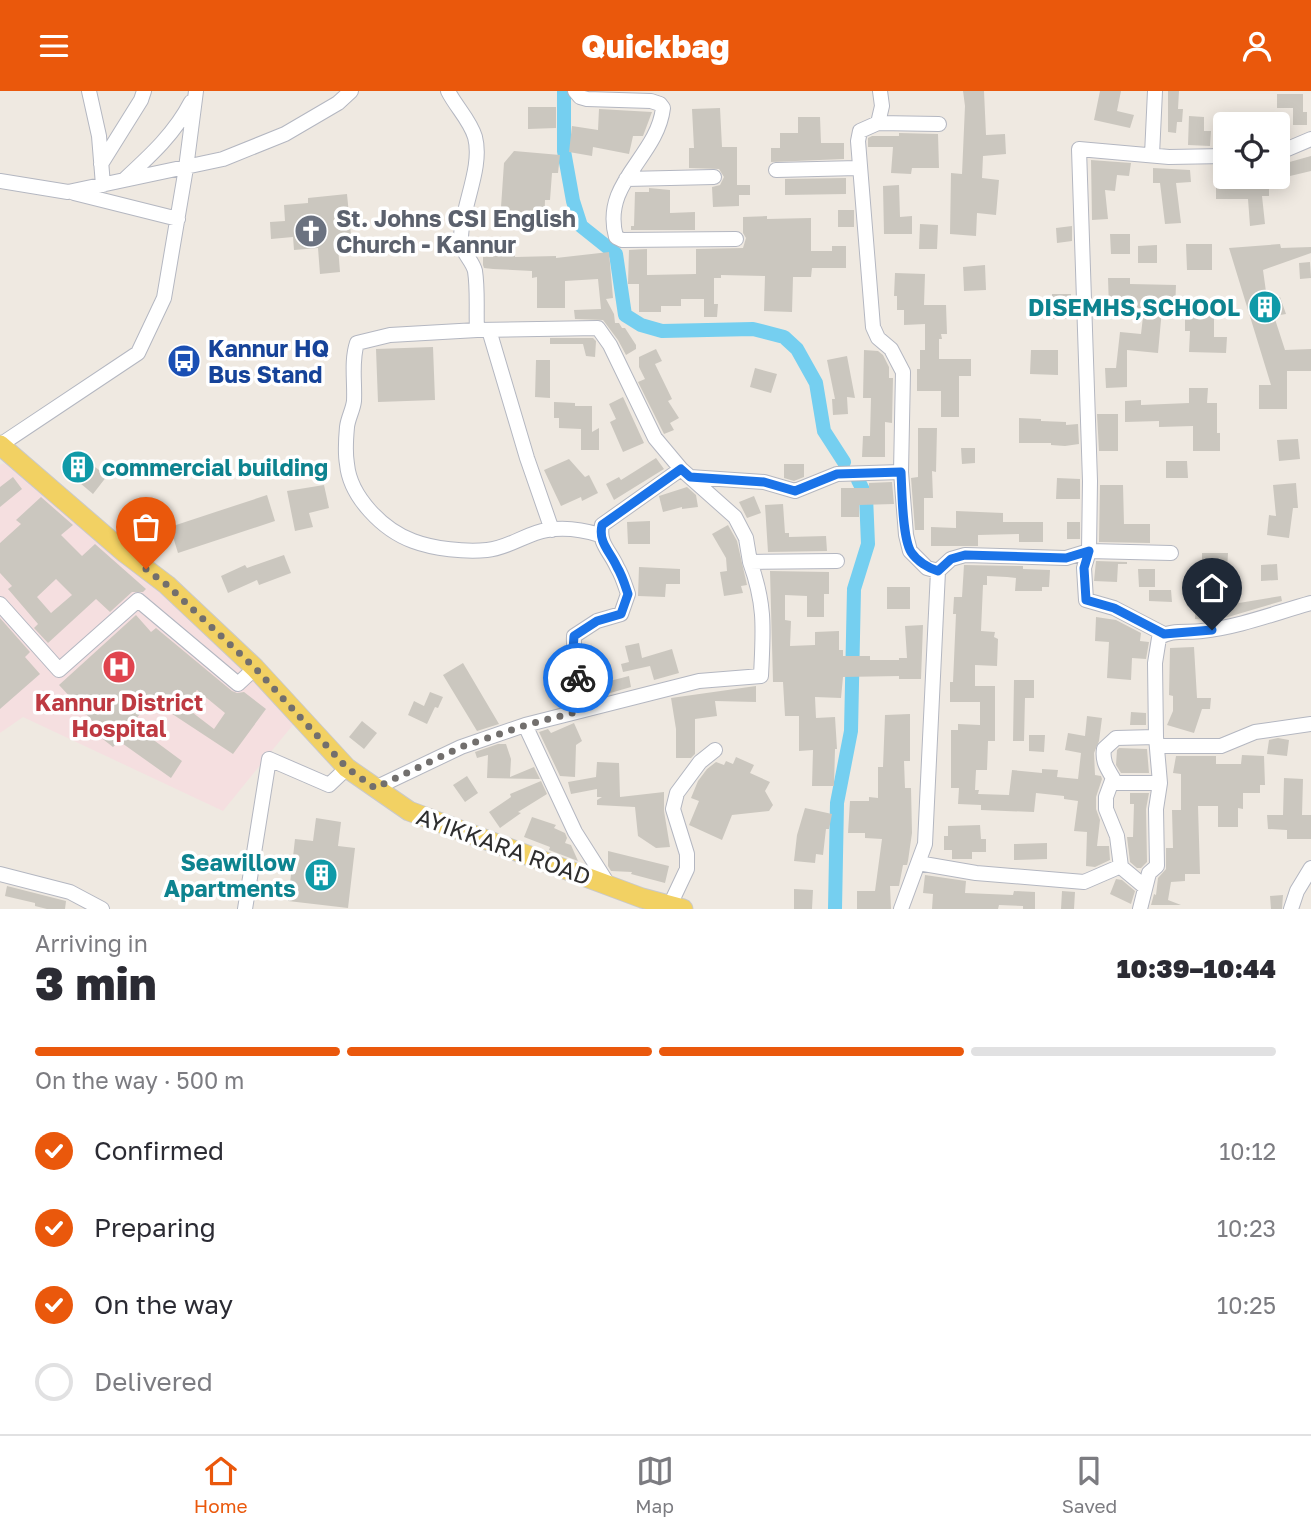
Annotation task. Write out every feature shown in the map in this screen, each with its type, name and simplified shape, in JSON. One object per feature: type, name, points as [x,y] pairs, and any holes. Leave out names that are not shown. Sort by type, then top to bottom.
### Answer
[{"type":"main road","name":"AYIKKARA ROAD","points":[[0,445],[125,553],[167,585],[255,668],[347,768],[408,811],[642,898],[676,907]]},
{"type":"street","points":[[89,91],[99,136],[103,185]]},
{"type":"street","points":[[101,164],[145,91]]},
{"type":"street","points":[[68,192],[223,159],[285,134],[338,103],[351,91]]},
{"type":"street","points":[[448,91],[455,106],[469,124],[477,147],[475,173],[467,196],[461,247],[474,269],[483,330],[552,530]]},
{"type":"street","points":[[575,91],[580,97],[587,99],[651,101],[663,108],[651,145],[617,194],[613,227],[616,237],[622,240],[736,239]]},
{"type":"street","points":[[878,123],[882,106],[880,91]]},
{"type":"street","points":[[1152,155],[1155,91]]},
{"type":"street","points":[[0,445],[138,353],[164,298],[196,92]]},
{"type":"street","points":[[124,180],[182,120],[196,92]]},
{"type":"street","points":[[938,571],[927,568],[910,551],[906,535],[901,472],[903,372],[891,349],[878,338],[873,327],[858,168],[858,135],[860,131],[878,123],[939,124]]},
{"type":"street","points":[[1290,148],[1311,139]]},
{"type":"street","points":[[1213,156],[1152,155],[1079,149],[1090,481],[1089,551],[1084,568],[1086,600],[1114,608],[1164,634],[1219,629],[1311,603]]},
{"type":"street","points":[[776,170],[858,168]]},
{"type":"street","points":[[626,179],[714,177]]},
{"type":"street","points":[[0,181],[68,192],[178,219]]},
{"type":"street","points":[[375,788],[461,747],[526,725],[699,681],[761,676],[764,615],[760,588],[750,562],[742,527],[735,517],[685,473],[655,438],[610,345],[598,328],[390,335],[357,343],[354,352],[354,405],[347,425],[347,465],[354,487],[367,506],[391,530],[415,542],[456,549],[488,550],[552,530],[584,530],[600,535]]},
{"type":"street","points":[[580,711],[573,650],[574,636],[597,621],[621,614],[628,594],[600,535],[602,525],[607,520],[685,473],[764,482],[795,491],[837,474],[901,472]]},
{"type":"street","points":[[901,909],[925,844],[938,571],[951,559],[965,555],[1066,558],[1089,551],[1171,553]]},
{"type":"street","points":[[750,562],[837,561]]},
{"type":"street","points":[[0,604],[60,670],[138,600],[239,684],[255,668]]},
{"type":"street","points":[[1140,909],[1149,873],[1157,866],[1156,809],[1160,783],[1156,741],[1155,663],[1157,642],[1164,634]]},
{"type":"street","points":[[1112,783],[1112,778],[1105,768],[1104,748],[1110,741],[1121,736],[1221,745],[1255,732],[1311,724]]},
{"type":"street","points":[[526,725],[575,832],[608,884]]},
{"type":"street","points":[[676,907],[688,869],[687,854],[673,809],[677,793],[700,762],[715,750]]},
{"type":"street","points":[[245,909],[269,759],[329,785],[347,768]]},
{"type":"street","points":[[1145,887],[1121,866],[1116,836],[1106,809],[1108,786],[1112,783],[1160,783]]},
{"type":"street","points":[[918,863],[976,873],[1084,881],[1121,866]]},
{"type":"street","points":[[1292,909],[1297,891],[1311,868]]},
{"type":"street","points":[[0,874],[70,892],[102,909]]},
{"type":"shaded area","name":"Kannur District Hospital","points":[[4,463],[118,552],[296,721],[223,811],[23,717],[0,733],[0,465]]},
{"type":"building","points":[[963,91],[984,91],[986,135],[1005,134],[1006,154],[983,156],[982,178],[999,180],[996,215],[977,213],[976,236],[950,234],[951,173],[962,174],[965,106]]},
{"type":"building","points":[[1100,91],[1121,91],[1117,111],[1134,115],[1130,128],[1094,120]]},
{"type":"building","points":[[1168,91],[1179,91],[1178,109],[1183,109],[1182,122],[1177,122],[1176,133],[1168,132]]},
{"type":"building","points":[[1277,94],[1303,94],[1303,112],[1307,112],[1307,125],[1293,125],[1293,108],[1277,108]]},
{"type":"building","points":[[528,107],[556,107],[556,128],[528,129]]},
{"type":"building","points":[[720,108],[722,147],[737,147],[737,185],[750,185],[750,195],[739,195],[739,206],[713,207],[712,187],[720,185],[724,177],[719,169],[689,168],[689,148],[694,148],[692,109]]},
{"type":"building","points":[[599,109],[652,112],[643,136],[633,136],[629,154],[593,147],[592,156],[569,152],[572,126],[598,130]]},
{"type":"building","points":[[1189,116],[1204,117],[1204,131],[1211,131],[1210,146],[1188,145]]},
{"type":"building","points":[[798,117],[820,117],[821,143],[844,143],[844,159],[771,162],[771,148],[780,148],[780,133],[798,133]]},
{"type":"building","points":[[899,133],[938,134],[939,168],[912,168],[911,174],[891,173],[893,147],[868,147],[868,138],[899,136]]},
{"type":"building","points":[[514,151],[560,155],[558,173],[552,173],[550,200],[545,200],[544,225],[500,222],[504,163]]},
{"type":"building","points":[[1311,156],[1311,171],[1290,176],[1290,162]]},
{"type":"building","points":[[1091,160],[1131,163],[1129,176],[1117,175],[1115,191],[1105,190],[1108,219],[1092,220]]},
{"type":"building","points":[[1153,168],[1190,170],[1191,182],[1176,183],[1181,223],[1165,224],[1160,183],[1153,183]]},
{"type":"building","points":[[846,178],[846,194],[785,195],[785,179]]},
{"type":"building","points":[[899,185],[900,217],[912,216],[912,234],[884,234],[883,186]]},
{"type":"building","points":[[649,188],[670,190],[670,213],[695,212],[695,230],[631,230],[631,226],[634,226],[635,192],[649,192]]},
{"type":"building","points":[[1216,189],[1269,189],[1269,196],[1262,196],[1265,224],[1250,226],[1248,199],[1216,199]]},
{"type":"building","name":"St. Johns CSI English Church - Kannur","points":[[347,194],[352,246],[338,247],[340,272],[320,274],[318,248],[294,250],[293,237],[271,239],[270,222],[285,221],[284,205],[308,203],[308,198]]},
{"type":"building","points":[[838,210],[854,210],[854,227],[838,227]]},
{"type":"building","points":[[767,216],[767,219],[811,218],[811,251],[832,251],[832,246],[846,246],[846,268],[812,268],[811,277],[793,277],[792,312],[764,311],[765,276],[721,275],[721,278],[714,278],[717,317],[704,317],[704,299],[681,299],[681,306],[661,306],[661,312],[639,312],[639,284],[628,284],[629,250],[647,249],[647,275],[696,274],[696,249],[743,248],[746,238],[743,233],[743,217]]},
{"type":"building","points":[[920,224],[938,225],[937,249],[919,249]]},
{"type":"building","points":[[1072,226],[1072,241],[1057,243],[1056,228]]},
{"type":"building","points":[[1110,234],[1130,234],[1130,254],[1111,254]]},
{"type":"building","points":[[1186,244],[1212,244],[1212,270],[1187,270]]},
{"type":"building","name":"DISEMHS,SCHOOL","points":[[1280,244],[1281,248],[1311,247],[1311,253],[1263,270],[1267,299],[1280,297],[1286,314],[1274,316],[1285,350],[1311,349],[1311,371],[1287,371],[1287,409],[1259,409],[1259,385],[1271,385],[1229,248]]},
{"type":"building","points":[[1157,245],[1157,263],[1138,263],[1138,246]]},
{"type":"building","points":[[609,252],[613,298],[606,299],[614,314],[615,323],[625,328],[636,345],[636,349],[626,355],[603,320],[575,319],[574,310],[601,309],[598,279],[565,281],[565,308],[537,308],[537,277],[532,278],[532,271],[484,268],[483,265],[483,257],[493,257],[493,253],[515,254],[515,257],[556,258]]},
{"type":"building","points":[[1310,262],[1311,278],[1300,279],[1299,263]]},
{"type":"building","points":[[985,265],[986,290],[964,291],[963,267]]},
{"type":"building","points":[[895,273],[925,274],[924,305],[946,305],[947,334],[941,334],[942,339],[939,339],[939,359],[971,359],[971,376],[959,376],[959,417],[941,417],[941,391],[917,391],[920,350],[925,350],[925,324],[904,325],[904,310],[897,310],[897,296],[894,296]]},
{"type":"building","points":[[1108,278],[1130,278],[1130,284],[1176,285],[1175,309],[1162,309],[1158,353],[1127,350],[1127,387],[1106,388],[1105,368],[1116,368],[1120,332],[1141,334],[1144,308],[1109,308]]},
{"type":"building","points":[[1052,294],[1071,294],[1071,319],[1052,319]]},
{"type":"building","points":[[1185,314],[1214,314],[1214,337],[1227,337],[1226,353],[1189,352],[1190,331],[1185,331]]},
{"type":"building","points":[[550,338],[593,338],[596,341],[595,357],[586,356],[583,344],[550,344]]},
{"type":"building","points":[[433,347],[435,400],[378,402],[376,349]]},
{"type":"building","points":[[656,349],[662,361],[655,364],[672,399],[668,401],[679,418],[670,423],[674,430],[664,434],[638,382],[645,379],[639,367],[639,357]]},
{"type":"building","points":[[864,350],[878,351],[883,355],[889,367],[889,378],[893,378],[892,423],[885,422],[885,457],[862,457],[863,436],[870,436],[871,398],[863,398]]},
{"type":"building","points":[[1031,350],[1058,350],[1058,375],[1030,374]]},
{"type":"building","points":[[847,356],[855,398],[847,397],[848,414],[833,415],[832,399],[835,399],[827,360]]},
{"type":"building","points":[[536,360],[550,360],[550,398],[535,397]]},
{"type":"building","points":[[755,368],[777,374],[771,393],[750,387]]},
{"type":"building","points":[[1189,388],[1208,388],[1207,403],[1217,403],[1220,451],[1193,451],[1193,426],[1159,427],[1159,421],[1125,422],[1125,401],[1141,400],[1141,405],[1189,403]]},
{"type":"building","points":[[623,397],[644,443],[623,452],[610,422],[616,419],[609,404]]},
{"type":"building","points":[[554,402],[592,406],[592,432],[599,428],[599,450],[581,450],[581,429],[559,428],[559,418],[554,418]]},
{"type":"building","points":[[1097,414],[1118,414],[1118,451],[1099,451]]},
{"type":"building","points":[[1019,418],[1066,422],[1066,425],[1078,424],[1079,444],[1065,446],[1019,443]]},
{"type":"building","points":[[918,428],[937,428],[936,472],[932,471],[933,498],[924,498],[924,530],[915,530],[911,478],[918,477]]},
{"type":"building","points":[[1298,439],[1300,459],[1279,461],[1277,440]]},
{"type":"building","points":[[961,448],[975,448],[975,463],[962,464]]},
{"type":"building","points":[[83,458],[107,476],[93,494],[67,472]]},
{"type":"building","points":[[656,458],[664,469],[614,500],[606,484],[619,477],[621,480]]},
{"type":"building","points":[[569,459],[585,477],[589,475],[598,493],[582,501],[581,497],[561,506],[544,470]]},
{"type":"building","points":[[1166,461],[1187,461],[1188,478],[1166,478]]},
{"type":"building","points":[[784,464],[804,464],[804,477],[794,481],[784,478]]},
{"type":"building","points":[[13,477],[22,489],[0,507],[0,487]]},
{"type":"building","points":[[1057,478],[1080,479],[1080,499],[1056,499]]},
{"type":"building","points":[[892,482],[894,504],[859,505],[859,517],[841,517],[841,488],[869,488],[869,483]]},
{"type":"building","points":[[1296,483],[1298,508],[1293,508],[1289,538],[1267,535],[1269,515],[1276,516],[1273,485]]},
{"type":"building","points":[[324,485],[329,508],[309,513],[313,527],[295,531],[287,491]]},
{"type":"building","points":[[1100,485],[1123,485],[1124,524],[1150,524],[1150,543],[1099,542]]},
{"type":"building","points":[[687,487],[696,495],[698,507],[682,507],[663,512],[659,496]]},
{"type":"building","points":[[267,495],[275,521],[178,553],[170,527]]},
{"type":"building","points":[[754,496],[761,513],[747,518],[739,502]]},
{"type":"building","points":[[41,497],[73,525],[61,535],[82,556],[95,544],[146,589],[143,592],[132,592],[110,612],[96,599],[48,643],[34,628],[38,624],[8,589],[12,586],[0,573],[0,543],[21,524],[16,520]],"holes":[[[56,579],[72,595],[51,613],[37,597]]]},
{"type":"building","points":[[783,504],[785,533],[789,533],[789,537],[826,536],[827,551],[768,552],[765,505]]},
{"type":"building","points":[[956,511],[1003,513],[1003,522],[1043,522],[1043,542],[1019,542],[1019,534],[978,535],[978,546],[931,546],[931,527],[956,528]]},
{"type":"building","points":[[650,521],[650,544],[628,544],[627,522]]},
{"type":"building","points":[[1067,522],[1080,522],[1080,539],[1067,539]]},
{"type":"building","points":[[728,525],[737,541],[747,585],[741,586],[743,593],[724,596],[720,572],[727,571],[726,558],[712,534]]},
{"type":"building","points":[[1202,553],[1228,553],[1227,571],[1202,570]]},
{"type":"building","points":[[284,555],[291,573],[259,585],[257,580],[228,593],[221,576],[245,565],[247,568]]},
{"type":"building","points":[[1096,561],[1127,564],[1118,564],[1117,582],[1094,581]]},
{"type":"building","points":[[1277,564],[1278,580],[1261,581],[1261,565]]},
{"type":"building","points":[[964,565],[1023,566],[1023,569],[1050,570],[1049,587],[1042,587],[1042,591],[1015,591],[1016,578],[1007,577],[987,576],[987,585],[983,585],[981,631],[995,632],[994,637],[998,639],[997,666],[975,665],[975,686],[995,686],[995,741],[988,741],[987,770],[976,770],[975,790],[979,790],[978,794],[1009,795],[1012,770],[1042,773],[1042,769],[1058,770],[1057,777],[1078,779],[1081,753],[1065,750],[1068,733],[1085,736],[1087,716],[1102,718],[1099,741],[1094,753],[1095,775],[1101,776],[1102,779],[1096,797],[1100,820],[1097,846],[1109,846],[1110,860],[1095,867],[1086,866],[1087,832],[1074,831],[1078,801],[1064,799],[1064,796],[1036,793],[1034,812],[981,810],[981,805],[958,804],[959,788],[951,788],[951,730],[958,730],[958,724],[980,725],[980,702],[950,702],[956,614],[953,614],[954,597],[962,597]]},
{"type":"building","points":[[639,567],[680,569],[680,584],[666,584],[665,597],[638,596]]},
{"type":"building","points":[[1138,569],[1155,569],[1155,587],[1139,587]]},
{"type":"building","points":[[770,571],[829,572],[829,594],[824,594],[824,617],[807,617],[807,596],[785,595],[785,620],[791,621],[790,646],[815,645],[815,632],[839,631],[839,650],[843,650],[843,656],[899,660],[907,658],[905,626],[923,625],[921,679],[899,679],[899,676],[843,677],[841,698],[815,697],[816,718],[835,717],[837,749],[834,786],[812,786],[813,750],[799,751],[799,716],[785,716],[783,682],[773,682]]},
{"type":"building","points":[[1239,578],[1239,603],[1281,596],[1282,601],[1228,617],[1195,619],[1196,598],[1223,599],[1222,579]]},
{"type":"building","points":[[887,587],[910,587],[910,609],[887,609]]},
{"type":"building","points":[[1149,590],[1171,590],[1172,602],[1149,601]]},
{"type":"building","points":[[136,615],[151,632],[156,628],[232,691],[244,692],[266,709],[233,754],[151,700],[132,724],[182,761],[171,778],[119,741],[113,747],[95,733],[99,728],[59,685]],"holes":[[[197,690],[225,713],[214,729],[184,706]]]},
{"type":"building","points":[[1096,617],[1116,620],[1141,633],[1140,641],[1149,642],[1146,659],[1132,658],[1131,680],[1107,678],[1109,642],[1095,641]]},
{"type":"building","points":[[0,618],[30,652],[25,657],[40,674],[0,709]]},
{"type":"building","points":[[639,643],[642,658],[672,649],[679,673],[654,680],[650,666],[623,672],[621,664],[629,662],[625,646]]},
{"type":"building","points":[[1194,647],[1197,698],[1211,698],[1210,709],[1202,709],[1194,733],[1167,725],[1173,711],[1173,696],[1169,695],[1170,648]]},
{"type":"building","points":[[599,650],[606,682],[629,676],[631,687],[593,698],[584,654]]},
{"type":"building","points":[[463,663],[499,724],[477,731],[443,675]]},
{"type":"building","points":[[1014,680],[1034,680],[1034,698],[1025,698],[1024,741],[1013,741]]},
{"type":"building","points":[[756,686],[756,702],[715,701],[717,716],[695,719],[695,754],[691,758],[676,758],[676,729],[671,698]]},
{"type":"building","points":[[430,692],[443,697],[427,724],[408,715],[414,701],[424,706]]},
{"type":"building","points":[[1131,712],[1146,713],[1146,725],[1130,725]]},
{"type":"building","points":[[910,714],[910,761],[904,761],[905,788],[911,788],[912,833],[907,865],[903,865],[899,886],[890,886],[891,909],[857,909],[857,891],[875,891],[882,839],[865,838],[865,833],[848,833],[850,801],[878,798],[878,767],[883,767],[885,715]]},
{"type":"building","points":[[362,721],[377,733],[364,749],[349,737]]},
{"type":"building","points":[[574,723],[582,741],[576,745],[575,777],[560,776],[539,732],[548,729],[551,733]]},
{"type":"building","points":[[1029,735],[1045,735],[1044,752],[1029,751]]},
{"type":"building","points":[[1269,740],[1289,740],[1287,756],[1267,754]]},
{"type":"building","points":[[506,744],[511,759],[510,777],[534,767],[540,779],[487,778],[488,755],[477,758],[475,752]]},
{"type":"building","points":[[1119,748],[1147,749],[1149,773],[1121,773],[1116,765]]},
{"type":"building","points":[[1242,755],[1264,756],[1265,785],[1260,785],[1260,793],[1243,793],[1243,809],[1238,808],[1238,827],[1218,827],[1218,806],[1198,806],[1200,874],[1185,874],[1185,881],[1171,882],[1168,900],[1181,905],[1151,905],[1154,894],[1156,895],[1158,878],[1166,869],[1166,848],[1173,848],[1172,810],[1181,810],[1181,774],[1173,773],[1176,756],[1216,756],[1216,764],[1241,764]]},
{"type":"building","points":[[736,757],[754,765],[750,773],[770,782],[765,791],[773,805],[769,811],[732,815],[722,840],[689,825],[699,801],[691,798],[707,769],[716,762],[724,765],[726,761],[733,764]]},
{"type":"building","points":[[597,762],[619,763],[620,797],[664,792],[670,847],[656,848],[638,836],[635,807],[597,805],[597,800],[602,797],[597,797],[597,789],[571,794],[568,782],[596,777]]},
{"type":"building","points":[[467,776],[478,793],[465,802],[453,785]]},
{"type":"building","points":[[1284,778],[1303,779],[1302,815],[1311,815],[1311,839],[1287,839],[1287,830],[1268,829],[1267,815],[1283,815]]},
{"type":"building","points":[[541,781],[547,794],[518,812],[521,813],[500,828],[489,812],[511,797],[510,794]]},
{"type":"building","points":[[1130,793],[1149,793],[1146,809],[1147,862],[1141,868],[1130,862],[1127,837],[1133,837],[1134,804],[1130,804]]},
{"type":"building","points":[[805,808],[832,814],[829,829],[826,829],[823,855],[816,854],[815,863],[794,861],[797,835]]},
{"type":"building","points":[[532,817],[556,825],[554,828],[565,833],[565,843],[571,845],[578,861],[524,837]]},
{"type":"building","name":"Seawillow Apartments","points":[[316,818],[341,822],[338,846],[355,848],[348,908],[288,901],[295,839],[313,841]]},
{"type":"building","points":[[980,825],[981,839],[986,839],[986,852],[972,852],[972,859],[952,859],[952,850],[944,850],[944,836],[948,836],[948,826]]},
{"type":"building","points":[[1047,843],[1047,859],[1014,860],[1014,844]]},
{"type":"building","points":[[608,851],[669,866],[665,883],[631,874],[632,872],[611,871],[608,866]]},
{"type":"building","points":[[925,875],[966,881],[965,893],[1013,895],[1014,891],[1035,892],[1035,909],[999,905],[998,909],[932,909],[933,894],[923,893]]},
{"type":"building","points":[[1116,879],[1122,880],[1135,891],[1131,904],[1110,894]]},
{"type":"building","points":[[7,886],[66,901],[65,909],[47,909],[35,906],[35,903],[5,896]]},
{"type":"building","points":[[794,889],[813,890],[812,909],[794,909]]},
{"type":"building","points":[[1062,891],[1075,892],[1074,909],[1061,909]]},
{"type":"building","points":[[1283,895],[1282,909],[1271,909],[1270,896]]},
{"type":"waterway","points":[[564,91],[564,151],[573,201],[581,226],[616,254],[625,315],[641,325],[662,331],[753,329],[784,337],[797,349],[816,383],[824,431],[844,462]]},
{"type":"waterway","points":[[835,909],[837,803],[851,731],[854,589],[868,544],[866,496],[858,480]]},
{"type":"way so far","points":[[146,569],[167,585],[255,668],[347,768],[375,788],[461,747],[526,725],[580,711],[578,678]]},
{"type":"place","name":"St. Johns CSI English Church - Kannur","points":[[311,231]]},
{"type":"place","name":"DISEMHS,SCHOOL","points":[[1265,307]]},
{"type":"place","name":"Kannur HQ Bus Stand","points":[[184,361]]},
{"type":"place","name":"commercial building","points":[[78,467]]},
{"type":"place","name":"Kannur District Hospital","points":[[119,667]]},
{"type":"place","name":"Seawillow Apartments","points":[[321,875]]},
{"type":"route","points":[[578,678],[573,650],[574,636],[584,627],[621,614],[628,594],[617,566],[604,546],[600,535],[602,525],[681,469],[690,477],[764,482],[795,491],[837,474],[901,472],[906,535],[910,551],[927,568],[938,571],[951,559],[965,555],[1066,558],[1089,551],[1084,568],[1083,592],[1086,600],[1114,608],[1164,634],[1212,630]]}]
